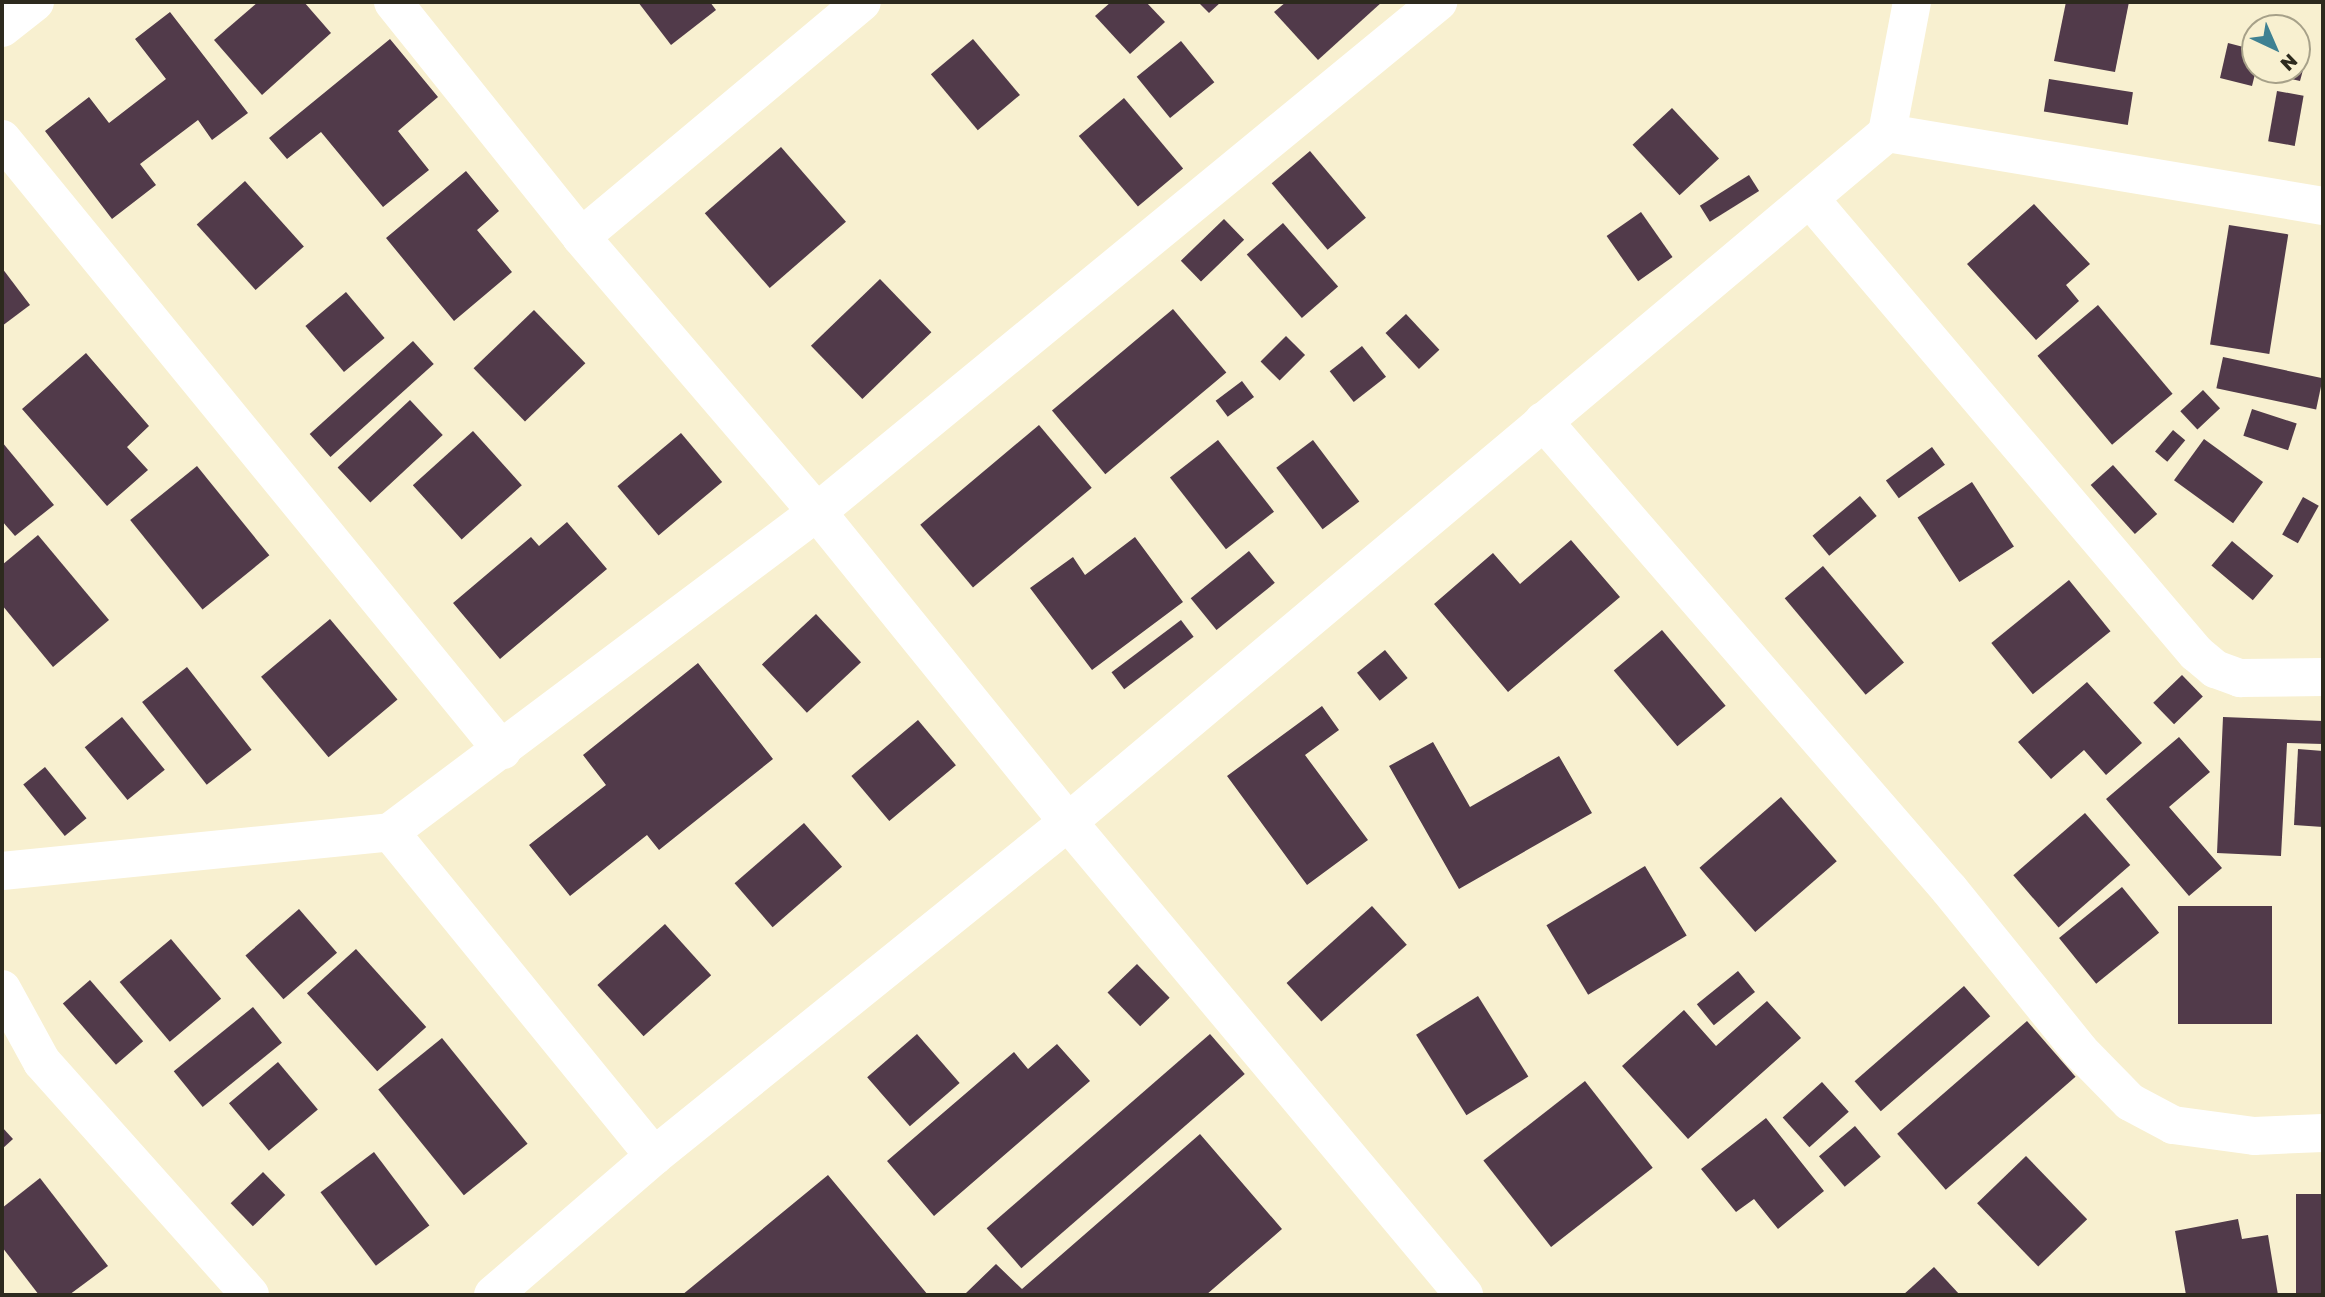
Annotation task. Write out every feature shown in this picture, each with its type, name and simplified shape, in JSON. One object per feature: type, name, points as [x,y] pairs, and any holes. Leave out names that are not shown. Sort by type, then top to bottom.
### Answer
[{"type":"street","points":[[2,28],[35,2]]},
{"type":"street","points":[[393,2],[581,237],[817,512],[1069,822],[1464,1295]]},
{"type":"street","points":[[581,237],[862,2]]},
{"type":"street","points":[[2,871],[390,832],[817,512],[1438,2]]},
{"type":"street","points":[[493,1295],[654,1156],[1069,822],[1887,133],[1912,2]]},
{"type":"street","points":[[1887,133],[2323,206]]},
{"type":"street","points":[[2,139],[502,750]]},
{"type":"street","points":[[1810,199],[2196,653],[2215,669],[2240,678],[2323,677]]},
{"type":"street","points":[[1543,421],[1949,889],[2080,1051],[2130,1102],[2173,1125],[2254,1136],[2323,1133]]},
{"type":"street","points":[[390,832],[654,1156]]},
{"type":"street","points":[[2,989],[42,1062],[250,1295]]},
{"type":"building","points":[[258,2],[304,2],[331,33],[262,95],[214,40]]},
{"type":"building","points":[[638,2],[710,2],[716,10],[671,45]]},
{"type":"building","points":[[1111,2],[1146,2],[1165,22],[1130,54],[1095,16]]},
{"type":"building","points":[[1198,2],[1221,2],[1209,13]]},
{"type":"building","points":[[1286,2],[1382,2],[1318,60],[1274,12]]},
{"type":"building","points":[[2066,2],[2129,2],[2115,72],[2054,61]]},
{"type":"building","points":[[170,12],[248,113],[212,140],[198,120],[140,164],[156,185],[112,219],[45,131],[89,97],[109,123],[166,79],[135,39]]},
{"type":"building","points":[[390,39],[438,97],[398,131],[429,170],[383,207],[321,132],[287,159],[269,138]]},
{"type":"building","points":[[973,39],[1020,95],[978,130],[931,74]]},
{"type":"building","points":[[1181,41],[1214,82],[1170,118],[1137,77]]},
{"type":"building","points":[[2228,43],[2241,46],[2241,83],[2220,78]]},
{"type":"building","points":[[2049,79],[2133,92],[2128,125],[2044,112]]},
{"type":"building","points":[[2277,91],[2304,96],[2295,146],[2268,141]]},
{"type":"building","points":[[1124,98],[1183,168],[1138,206],[1079,136]]},
{"type":"building","points":[[1672,108],[1719,158],[1680,195],[1633,145]]},
{"type":"building","points":[[781,147],[846,222],[770,288],[705,213]]},
{"type":"building","points":[[1310,151],[1366,218],[1328,250],[1272,183]]},
{"type":"building","points":[[466,171],[499,211],[477,230],[512,272],[454,321],[386,238]]},
{"type":"building","points":[[1749,175],[1759,191],[1710,222],[1700,206]]},
{"type":"building","points":[[245,181],[304,246],[256,290],[197,224]]},
{"type":"building","points":[[2034,204],[2090,264],[2066,285],[2079,301],[2036,340],[1967,264]]},
{"type":"building","points":[[1641,212],[1673,257],[1638,281],[1607,236]]},
{"type":"building","points":[[1224,219],[1244,240],[1201,282],[1181,261]]},
{"type":"building","points":[[1283,223],[1338,286],[1302,318],[1247,254]]},
{"type":"building","points":[[2229,225],[2288,234],[2269,354],[2210,345]]},
{"type":"building","points":[[2,268],[30,305],[2,326]]},
{"type":"building","points":[[880,279],[931,332],[862,399],[811,346]]},
{"type":"building","points":[[346,292],[385,338],[344,372],[305,326]]},
{"type":"building","points":[[2098,305],[2173,394],[2112,445],[2037,356]]},
{"type":"building","points":[[1173,309],[1226,373],[1105,474],[1052,411]]},
{"type":"building","points":[[534,310],[585,363],[525,422],[474,368]]},
{"type":"building","points":[[1406,314],[1439,350],[1419,369],[1386,333]]},
{"type":"building","points":[[1286,336],[1305,355],[1280,381],[1261,361]]},
{"type":"building","points":[[413,341],[434,364],[330,457],[310,434]]},
{"type":"building","points":[[1362,346],[1386,377],[1354,402],[1330,371]]},
{"type":"building","points":[[86,353],[149,426],[127,447],[148,470],[107,506],[22,409]]},
{"type":"building","points":[[2223,357],[2323,378],[2316,410],[2216,388]]},
{"type":"building","points":[[1242,381],[1254,397],[1228,417],[1216,401]]},
{"type":"building","points":[[2203,390],[2220,408],[2197,429],[2180,411]]},
{"type":"building","points":[[410,400],[443,435],[370,503],[338,468]]},
{"type":"building","points":[[2252,409],[2297,424],[2288,450],[2243,436]]},
{"type":"building","points":[[1039,425],[1092,488],[973,587],[920,525]]},
{"type":"building","points":[[2173,430],[2185,440],[2167,462],[2155,451]]},
{"type":"building","points":[[473,431],[522,485],[462,539],[413,485]]},
{"type":"building","points":[[681,433],[722,482],[659,535],[617,486]]},
{"type":"building","points":[[2204,439],[2263,482],[2233,523],[2174,480]]},
{"type":"building","points":[[1218,440],[1274,512],[1226,549],[1170,478]]},
{"type":"building","points":[[1313,440],[1359,501],[1323,529],[1276,468]]},
{"type":"building","points":[[2,442],[54,505],[15,536],[2,521]]},
{"type":"building","points":[[1932,447],[1945,465],[1899,498],[1886,481]]},
{"type":"building","points":[[2113,465],[2157,514],[2135,534],[2091,485]]},
{"type":"building","points":[[197,466],[269,555],[203,609],[130,520]]},
{"type":"building","points":[[1972,482],[2014,547],[1959,582],[1917,517]]},
{"type":"building","points":[[1860,496],[1877,516],[1829,556],[1813,536]]},
{"type":"building","points":[[2303,497],[2319,506],[2298,543],[2282,535]]},
{"type":"building","points":[[567,522],[607,569],[500,659],[453,603],[531,537],[539,546]]},
{"type":"building","points":[[38,535],[109,620],[53,667],[2,605],[2,565]]},
{"type":"building","points":[[1135,537],[1183,602],[1092,670],[1030,588],[1073,557],[1085,575]]},
{"type":"building","points":[[1571,540],[1620,597],[1508,692],[1434,604],[1493,553],[1520,584]]},
{"type":"building","points":[[2232,541],[2273,576],[2253,600],[2211,566]]},
{"type":"building","points":[[1249,551],[1275,583],[1217,630],[1191,598]]},
{"type":"building","points":[[1823,566],[1904,663],[1866,695],[1785,598]]},
{"type":"building","points":[[2069,580],[2111,631],[2033,694],[1991,643]]},
{"type":"building","points":[[816,614],[861,662],[807,713],[762,664]]},
{"type":"building","points":[[330,619],[397,699],[329,757],[261,677]]},
{"type":"building","points":[[1181,620],[1194,637],[1124,689],[1112,672]]},
{"type":"building","points":[[1662,630],[1726,706],[1677,746],[1614,670]]},
{"type":"building","points":[[1385,650],[1408,678],[1380,701],[1357,673]]},
{"type":"building","points":[[698,663],[773,759],[659,850],[647,835],[570,896],[529,845],[606,785],[583,755]]},
{"type":"building","points":[[187,667],[252,750],[207,785],[142,702]]},
{"type":"building","points":[[2182,675],[2203,697],[2174,724],[2153,703]]},
{"type":"building","points":[[2087,682],[2142,743],[2106,775],[2084,750],[2051,779],[2018,742]]},
{"type":"building","points":[[1322,706],[1339,730],[1305,755],[1368,840],[1307,885],[1227,776]]},
{"type":"building","points":[[122,717],[165,770],[127,800],[85,747]]},
{"type":"building","points":[[2223,717],[2323,721],[2323,744],[2287,743],[2281,856],[2217,853]]},
{"type":"building","points":[[918,720],[956,765],[889,821],[851,776]]},
{"type":"building","points":[[2179,737],[2210,772],[2169,807],[2222,868],[2189,896],[2106,799]]},
{"type":"building","points":[[1433,742],[1470,807],[1559,756],[1592,813],[1459,889],[1389,766]]},
{"type":"building","points":[[2298,749],[2323,751],[2323,827],[2294,825]]},
{"type":"building","points":[[45,767],[87,818],[65,836],[23,785]]},
{"type":"building","points":[[1781,797],[1837,861],[1755,932],[1699,868]]},
{"type":"building","points":[[2085,813],[2130,865],[2059,927],[2013,875]]},
{"type":"building","points":[[804,823],[842,867],[773,927],[735,883]]},
{"type":"building","points":[[1645,866],[1687,935],[1588,995],[1546,925]]},
{"type":"building","points":[[2122,887],[2159,933],[2096,984],[2059,938]]},
{"type":"building","points":[[1372,906],[1407,945],[1321,1022],[1287,983]]},
{"type":"building","points":[[2178,906],[2272,906],[2272,1024],[2178,1024]]},
{"type":"building","points":[[299,909],[337,953],[283,999],[245,956]]},
{"type":"building","points":[[665,924],[711,975],[644,1036],[597,985]]},
{"type":"building","points":[[171,939],[221,999],[170,1042],[120,982]]},
{"type":"building","points":[[356,949],[426,1027],[377,1071],[307,993]]},
{"type":"building","points":[[1137,964],[1170,998],[1140,1026],[1108,992]]},
{"type":"building","points":[[1738,971],[1755,992],[1714,1025],[1697,1004]]},
{"type":"building","points":[[90,980],[143,1041],[116,1065],[63,1004]]},
{"type":"building","points":[[1964,986],[1990,1016],[1881,1111],[1855,1081]]},
{"type":"building","points":[[1478,996],[1528,1077],[1466,1115],[1416,1035]]},
{"type":"building","points":[[1767,1001],[1801,1038],[1688,1139],[1622,1066],[1684,1010],[1716,1046]]},
{"type":"building","points":[[253,1007],[282,1043],[203,1107],[174,1071]]},
{"type":"building","points":[[2027,1021],[2076,1077],[1946,1190],[1897,1134]]},
{"type":"building","points":[[917,1034],[960,1083],[910,1126],[867,1077]]},
{"type":"building","points":[[1210,1034],[1245,1074],[1021,1268],[987,1228]]},
{"type":"building","points":[[442,1038],[528,1144],[464,1195],[378,1090]]},
{"type":"building","points":[[1057,1044],[1090,1081],[934,1216],[887,1161],[1014,1052],[1028,1069]]},
{"type":"building","points":[[278,1062],[318,1109],[269,1151],[229,1103]]},
{"type":"building","points":[[1585,1081],[1653,1168],[1551,1247],[1483,1160]]},
{"type":"building","points":[[1822,1082],[1849,1112],[1809,1147],[1783,1117]]},
{"type":"building","points":[[1766,1118],[1824,1191],[1778,1229],[1754,1199],[1736,1212],[1701,1169]]},
{"type":"building","points":[[1855,1126],[1881,1157],[1845,1187],[1819,1156]]},
{"type":"building","points":[[2,1127],[13,1139],[2,1149]]},
{"type":"building","points":[[1200,1134],[1282,1229],[1206,1295],[966,1293],[996,1264],[1022,1289]]},
{"type":"building","points":[[374,1152],[429,1225],[376,1266],[320,1192]]},
{"type":"building","points":[[2026,1156],[2087,1219],[2038,1267],[1977,1203]]},
{"type":"building","points":[[263,1172],[285,1195],[253,1226],[231,1203]]},
{"type":"building","points":[[828,1175],[928,1295],[682,1295],[721,1263]]},
{"type":"building","points":[[40,1178],[108,1266],[69,1295],[39,1295],[2,1247],[2,1208]]},
{"type":"building","points":[[2296,1194],[2323,1194],[2323,1295],[2296,1295]]},
{"type":"building","points":[[2238,1219],[2242,1239],[2268,1235],[2278,1295],[2186,1295],[2175,1231]]},
{"type":"building","points":[[1934,1267],[1960,1295],[1903,1295]]}]
